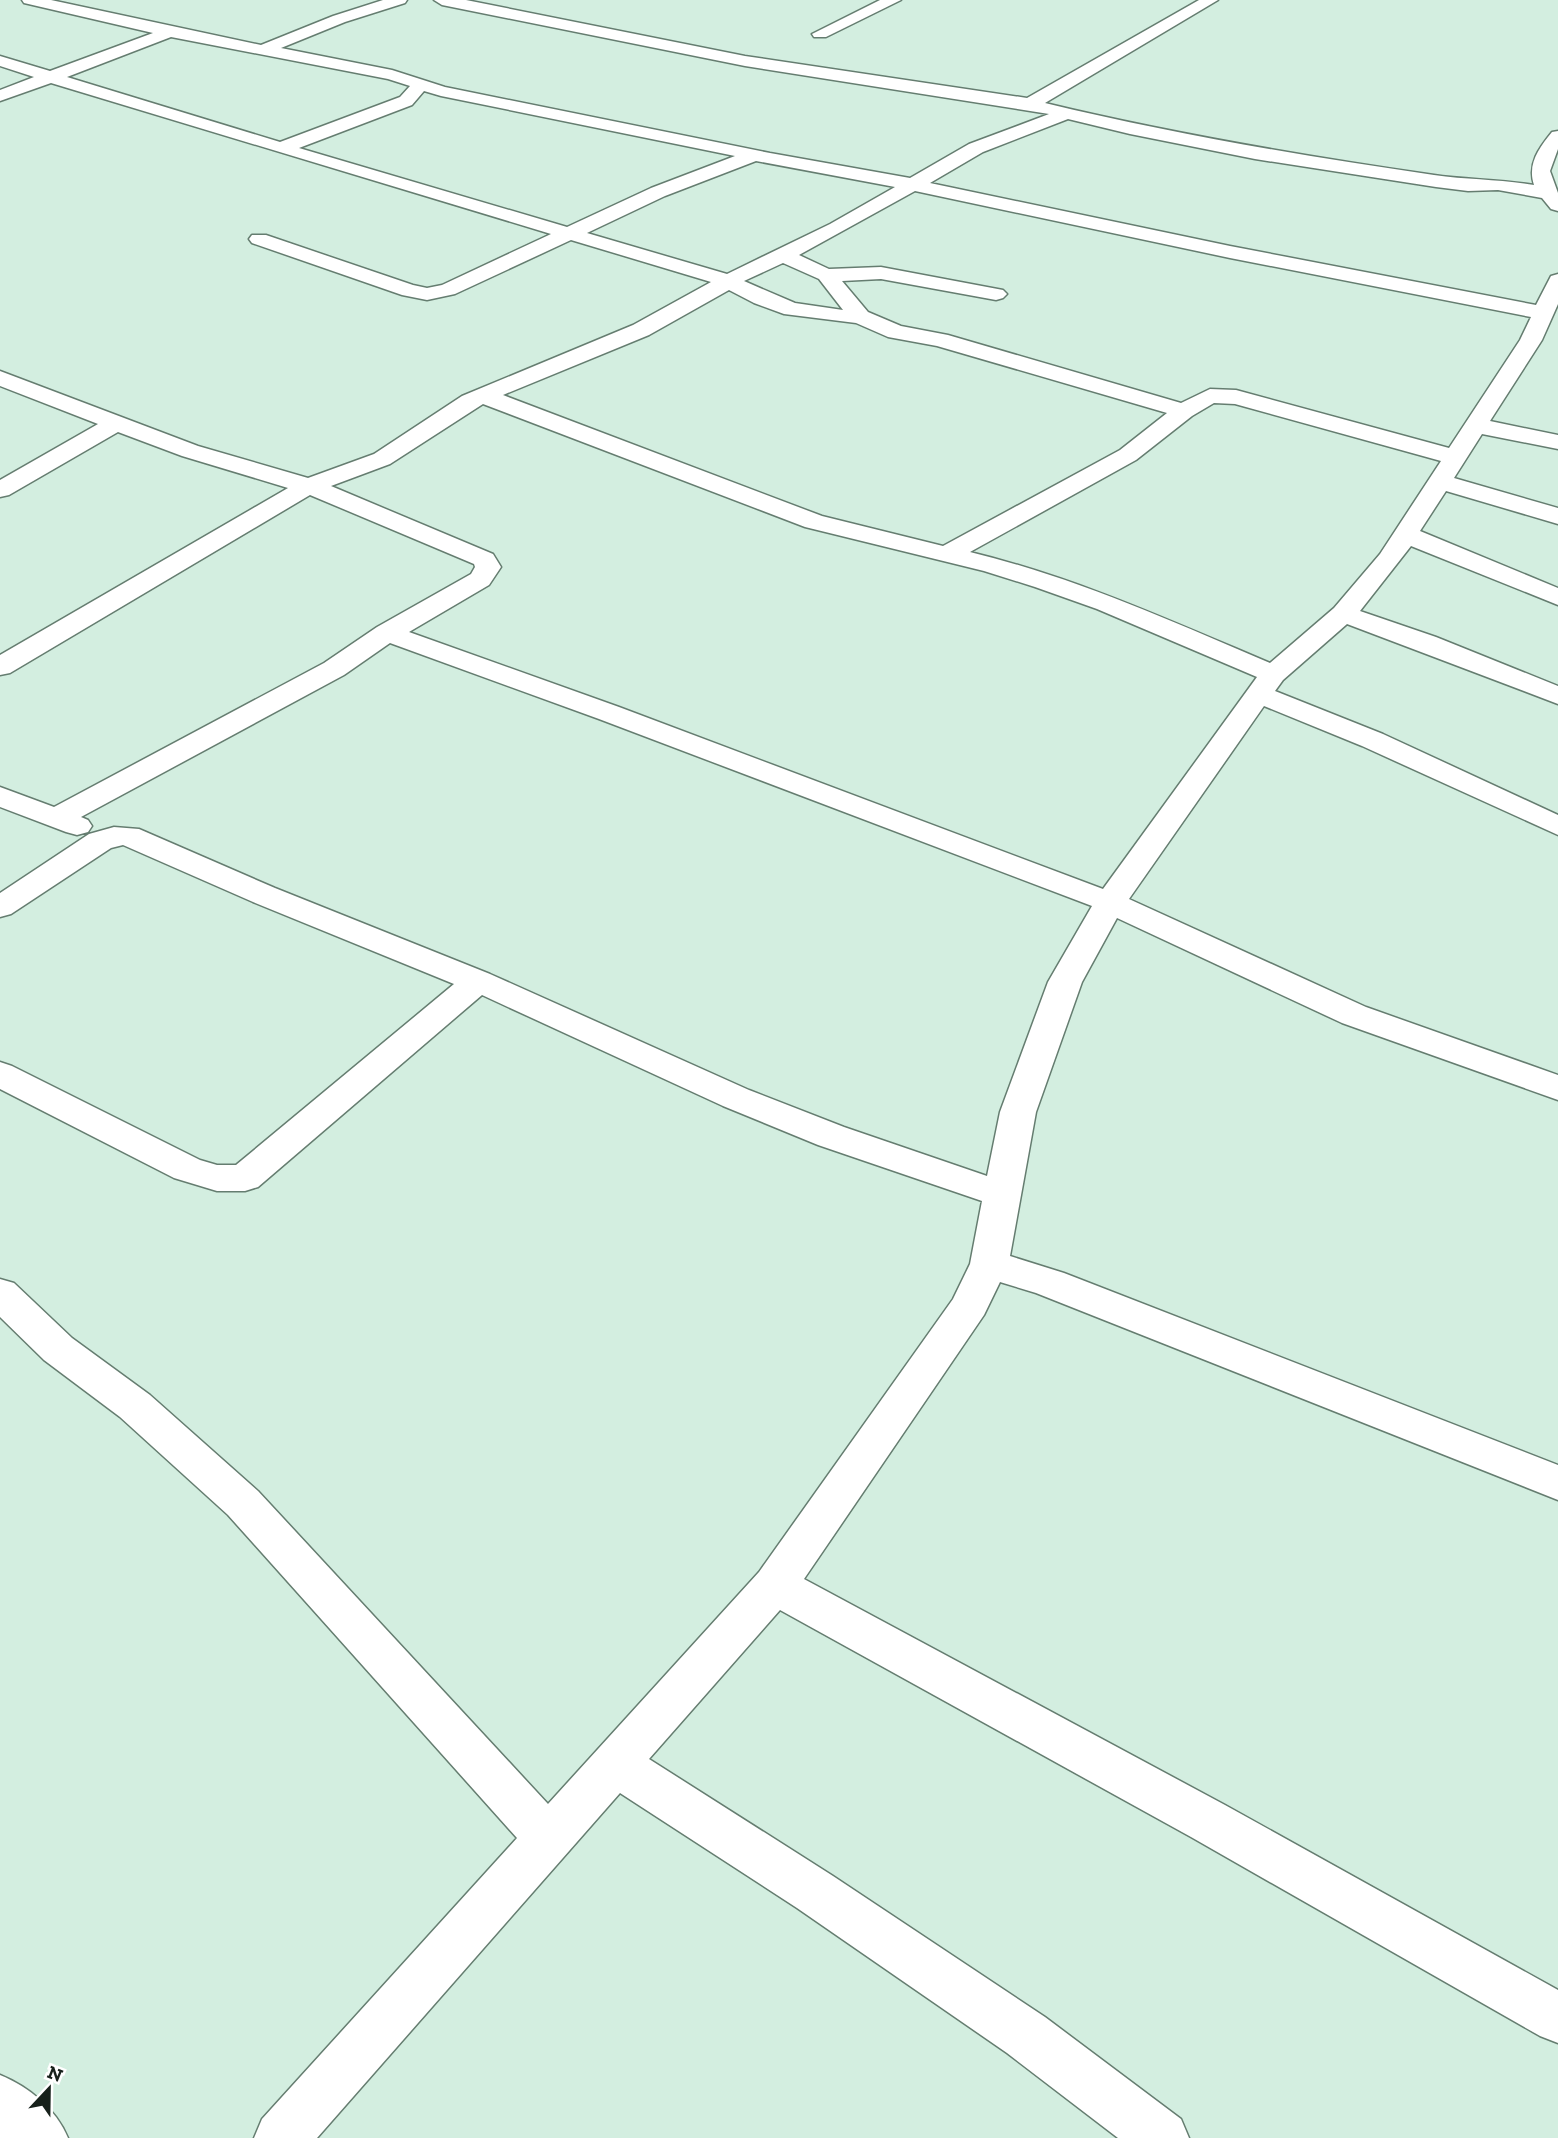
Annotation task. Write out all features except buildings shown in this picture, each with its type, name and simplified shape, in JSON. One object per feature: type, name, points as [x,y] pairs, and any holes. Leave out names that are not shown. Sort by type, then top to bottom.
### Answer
[{"type":"street","points":[[30,0],[170,32],[422,83],[441,91],[708,144],[753,156],[914,185],[1295,266],[1548,315],[1406,535],[1343,614],[1266,684],[1110,902],[1065,982],[1018,1112],[989,1264],[970,1306],[775,1585],[281,2138]]},
{"type":"street","points":[[262,50],[338,19],[399,0]]},
{"type":"street","points":[[442,0],[745,61],[1030,104],[1180,140],[1255,153],[1468,185],[1498,184],[1540,172]]},
{"type":"street","points":[[820,34],[893,0]]},
{"type":"street","points":[[1030,104],[1210,0]]},
{"type":"street","points":[[522,18],[555,7]]},
{"type":"street","points":[[0,96],[170,32]]},
{"type":"street","points":[[0,61],[56,76],[166,114],[729,281],[780,308],[817,315],[860,317],[896,332],[940,340],[1184,411]]},
{"type":"street","points":[[406,101],[422,83]]},
{"type":"street","points":[[281,148],[406,101],[485,99]]},
{"type":"street","points":[[0,667],[309,486],[383,459],[470,401],[641,330],[914,185],[936,169],[976,148],[1065,114]]},
{"type":"street","points":[[1552,199],[1540,166],[1558,136]]},
{"type":"street","points":[[260,239],[409,291],[427,294],[447,290],[694,177],[753,156]]},
{"type":"street","points":[[1498,184],[1552,199]]},
{"type":"street","points":[[783,255],[826,275],[860,317]]},
{"type":"street","points":[[826,275],[881,273],[996,294]]},
{"type":"street","points":[[0,378],[190,451],[309,486],[484,559],[488,567],[480,579],[387,633],[334,669],[54,819]]},
{"type":"street","points":[[484,396],[814,522],[1005,569],[1106,603],[1266,684],[1310,712],[1558,826]]},
{"type":"street","points":[[945,555],[1128,455],[1184,411],[1210,396],[1236,397],[1448,469],[1558,516]]},
{"type":"street","points":[[0,490],[116,423]]},
{"type":"street","points":[[1478,426],[1558,442]]},
{"type":"street","points":[[1406,535],[1558,597]]},
{"type":"street","points":[[1343,614],[1426,643],[1558,696]]},
{"type":"street","points":[[387,633],[609,713],[1006,866],[1110,902],[1290,983],[1354,1015],[1558,1088]]},
{"type":"street","points":[[0,796],[54,819],[114,836],[144,840],[264,895],[478,981],[760,1107],[831,1136],[1001,1194]]},
{"type":"street","points":[[0,907],[100,841],[114,836]]},
{"type":"street","points":[[0,1074],[187,1168],[217,1178],[245,1178],[478,981]]},
{"type":"street","points":[[989,1264],[1050,1283],[1146,1319],[1506,1460],[1558,1483]]},
{"type":"street","points":[[0,1293],[58,1349],[135,1406],[243,1503],[549,1839]]},
{"type":"street","points":[[775,1585],[1208,1821],[1558,2018]]},
{"type":"street","points":[[616,1764],[816,1892],[1004,2020],[1162,2138]]},
{"type":"street","points":[[0,2102],[41,2138]]}]
